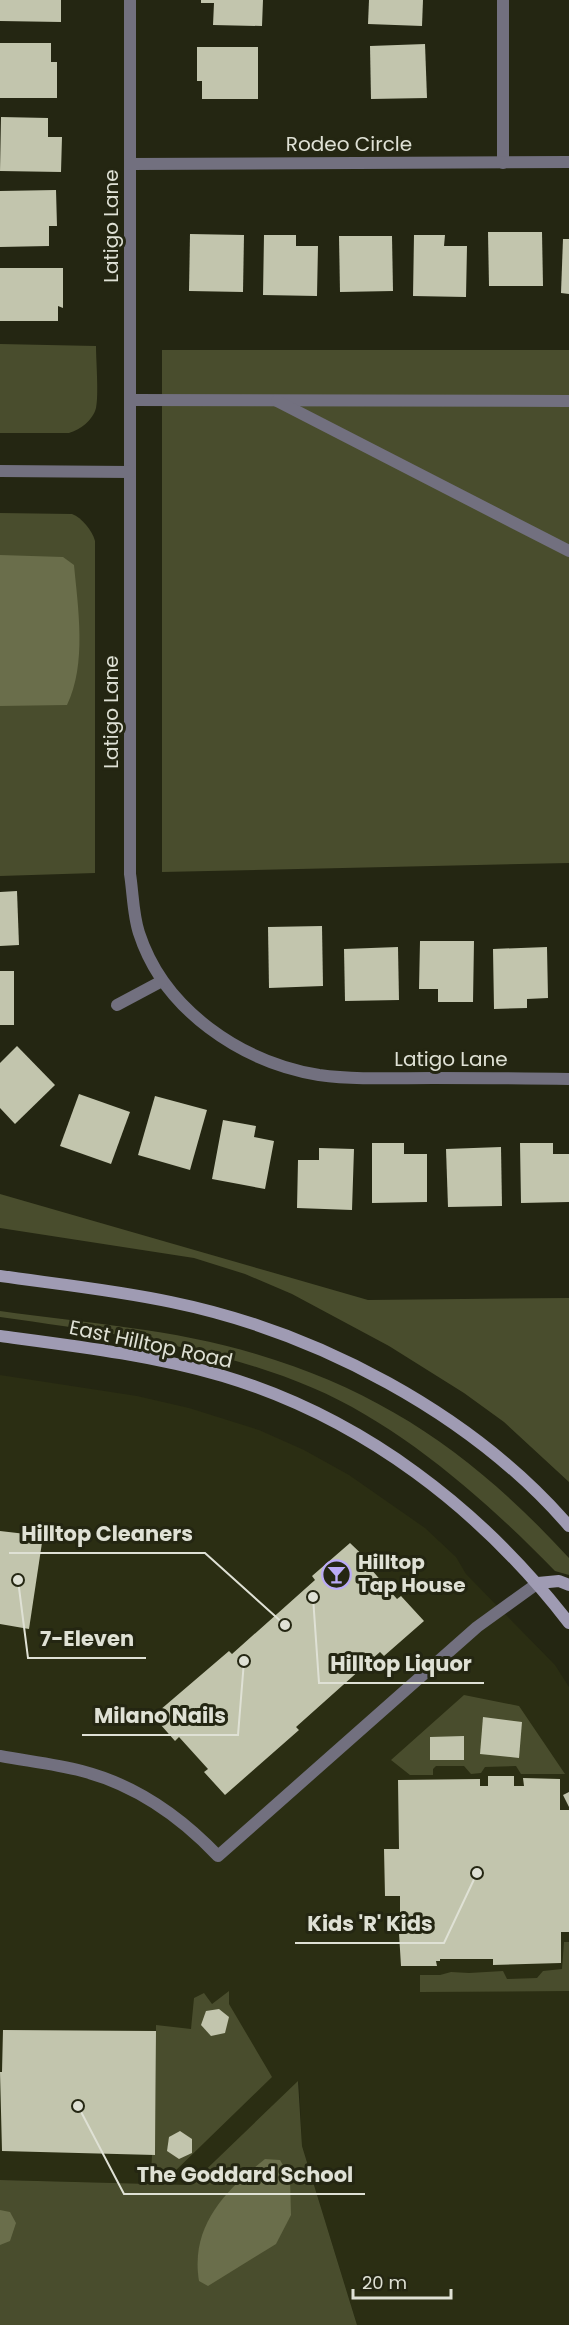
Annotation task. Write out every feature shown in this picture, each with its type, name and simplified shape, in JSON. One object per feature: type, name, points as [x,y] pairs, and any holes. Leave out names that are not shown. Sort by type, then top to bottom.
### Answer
[{"type":"main road","name":"East Hilltop Road","points":[[0,1276],[170,1301],[242,1320],[316,1348],[366,1371],[430,1408],[459,1428],[523,1480],[569,1526]]},
{"type":"main road","name":"East Hilltop Road","points":[[0,1336],[126,1354],[195,1369],[225,1377],[299,1404],[362,1437],[411,1468],[448,1496],[481,1524],[538,1583],[569,1623]]},
{"type":"main road","points":[[538,1583],[559,1581],[569,1586]]},
{"type":"street","name":"Latigo Lane","points":[[130,0],[130,874],[138,931],[162,981],[189,1011],[234,1045],[271,1063],[294,1070],[341,1077],[569,1079]]},
{"type":"street","points":[[503,0],[503,163]]},
{"type":"street","name":"Rodeo Circle","points":[[130,164],[569,162]]},
{"type":"street","points":[[274,399],[569,551]]},
{"type":"street","points":[[130,400],[569,401]]},
{"type":"street","points":[[0,471],[130,472]]},
{"type":"street","points":[[117,1005],[162,981]]},
{"type":"street","points":[[0,1756],[71,1768],[114,1782],[177,1817],[218,1856],[477,1627],[538,1583]]},
{"type":"shaded area","points":[[0,344],[96,346],[97,403],[89,420],[82,427],[69,433],[0,433]]},
{"type":"shaded area","points":[[162,350],[569,350],[569,863],[162,872]]},
{"type":"shaded area","points":[[0,513],[72,514],[86,525],[95,541],[95,873],[0,876]]},
{"type":"shaded area","points":[[0,555],[63,557],[74,565],[80,636],[77,672],[67,705],[0,706]]},
{"type":"shaded area","points":[[0,1194],[368,1300],[569,1298],[569,1482],[504,1422],[464,1393],[389,1346],[292,1294],[245,1274],[194,1258],[0,1228]]},
{"type":"shaded area","points":[[0,1311],[129,1328],[225,1345],[303,1370],[347,1388],[427,1433],[500,1489],[569,1558],[569,1575],[555,1571],[472,1493],[411,1444],[346,1404],[313,1388],[237,1361],[198,1351],[120,1335],[0,1317]]},
{"type":"shaded area","points":[[0,1375],[137,1396],[189,1408],[259,1430],[304,1450],[349,1475],[425,1528],[456,1557],[466,1574],[555,1665],[569,1687],[569,2325],[357,2325],[302,2146],[299,2082],[190,2185],[0,2180]]},
{"type":"shaded area","points":[[464,1695],[519,1706],[565,1774],[521,1774],[516,1766],[485,1767],[481,1773],[471,1774],[464,1766],[436,1766],[433,1769],[433,1775],[410,1775],[391,1760]]},
{"type":"shaded area","points":[[564,1942],[569,1942],[569,1991],[420,1992],[420,1975],[503,1971],[507,1979],[537,1978],[543,1971],[562,1969]]},
{"type":"shaded area","points":[[229,1991],[229,2004],[272,2077],[171,2175],[151,2174],[152,2155],[155,2154],[156,2025],[191,2029],[194,1998],[204,1993],[212,2004]]},
{"type":"shaded area","points":[[298,2081],[302,2146],[357,2325],[0,2325],[0,2180],[190,2185]]},
{"type":"shaded area","points":[[265,2159],[280,2160],[290,2178],[291,2215],[276,2244],[208,2286],[199,2281],[200,2243],[205,2227],[224,2197]]},
{"type":"shaded area","points":[[0,2210],[10,2212],[16,2223],[10,2241],[0,2245]]},
{"type":"building","points":[[0,0],[61,0],[61,22],[0,21]]},
{"type":"building","points":[[201,0],[263,0],[262,26],[213,25],[214,3],[201,3]]},
{"type":"building","points":[[369,0],[423,0],[422,26],[368,24]]},
{"type":"building","points":[[0,43],[51,43],[51,62],[57,62],[57,98],[0,98]]},
{"type":"building","points":[[425,44],[427,98],[371,99],[370,46]]},
{"type":"building","points":[[197,47],[258,47],[258,99],[202,99],[202,81],[197,81]]},
{"type":"building","points":[[1,117],[48,118],[48,137],[62,137],[61,172],[0,171]]},
{"type":"building","points":[[56,190],[57,226],[49,226],[49,246],[0,247],[0,191]]},
{"type":"building","points":[[488,232],[542,232],[543,286],[489,286]]},
{"type":"building","points":[[190,234],[244,235],[243,292],[189,291]]},
{"type":"building","points":[[264,235],[296,235],[296,246],[318,246],[317,296],[263,295]]},
{"type":"building","points":[[414,235],[445,235],[444,246],[467,246],[466,297],[413,296]]},
{"type":"building","points":[[339,236],[392,236],[393,291],[340,292]]},
{"type":"building","points":[[563,239],[569,239],[569,294],[561,293]]},
{"type":"building","points":[[0,268],[63,268],[63,308],[58,306],[58,321],[0,321]]},
{"type":"building","points":[[17,891],[19,945],[0,946],[0,892]]},
{"type":"building","points":[[322,926],[323,986],[269,988],[268,927]]},
{"type":"building","points":[[420,941],[474,941],[473,1002],[438,1002],[438,989],[419,989]]},
{"type":"building","points":[[398,947],[399,1000],[345,1001],[344,949]]},
{"type":"building","points":[[547,947],[548,998],[527,999],[527,1008],[494,1009],[493,949]]},
{"type":"building","points":[[0,971],[14,971],[14,1025],[0,1025]]},
{"type":"building","points":[[17,1046],[55,1085],[15,1124],[0,1108],[0,1063]]},
{"type":"building","points":[[79,1094],[130,1112],[111,1164],[60,1146]]},
{"type":"building","points":[[155,1096],[207,1110],[190,1170],[138,1155]]},
{"type":"building","points":[[223,1120],[256,1126],[254,1137],[274,1141],[265,1189],[212,1179]]},
{"type":"building","points":[[372,1143],[404,1143],[404,1154],[427,1154],[427,1202],[372,1203]]},
{"type":"building","points":[[520,1143],[553,1143],[553,1154],[569,1154],[569,1202],[521,1203]]},
{"type":"building","points":[[501,1147],[502,1206],[448,1207],[446,1149]]},
{"type":"building","points":[[319,1148],[354,1149],[352,1210],[297,1208],[298,1160],[319,1160]]},
{"type":"building","points":[[0,1531],[43,1536],[29,1629],[0,1624]]},
{"type":"building","points":[[350,1543],[373,1565],[370,1568],[397,1599],[401,1596],[424,1621],[384,1656],[380,1652],[296,1727],[299,1730],[225,1795],[204,1772],[208,1769],[179,1737],[175,1741],[153,1716],[229,1651],[232,1654],[315,1580],[312,1576]]},
{"type":"building","points":[[483,1717],[522,1722],[519,1758],[480,1754]]},
{"type":"building","points":[[464,1736],[464,1760],[430,1760],[430,1737]]},
{"type":"building","points":[[488,1776],[514,1776],[514,1786],[524,1786],[523,1778],[560,1779],[560,1810],[569,1810],[569,1932],[561,1932],[561,1963],[493,1965],[493,1959],[440,1959],[436,1961],[437,1966],[401,1966],[398,1917],[400,1917],[400,1896],[385,1896],[384,1849],[399,1849],[398,1780],[480,1779],[480,1786],[488,1786]]},
{"type":"building","points":[[569,1792],[569,1807],[563,1795]]},
{"type":"building","points":[[219,2009],[229,2017],[225,2033],[211,2036],[201,2025],[206,2011]]},
{"type":"building","points":[[3,2030],[156,2031],[155,2155],[2,2151],[0,2072],[2,2072]]},
{"type":"building","points":[[180,2131],[192,2139],[192,2153],[179,2159],[167,2151],[169,2137]]},
{"type":"place","name":"Hilltop Tap House","points":[[337,1574]]},
{"type":"place","name":"7-Eleven","points":[[18,1580]]},
{"type":"place","name":"Hilltop Liquor","points":[[313,1597]]},
{"type":"place","name":"Hilltop Cleaners","points":[[285,1625]]},
{"type":"place","name":"Milano Nails","points":[[244,1661]]},
{"type":"place","name":"Kids 'R' Kids","points":[[477,1873]]},
{"type":"place","name":"The Goddard School","points":[[78,2106]]}]
